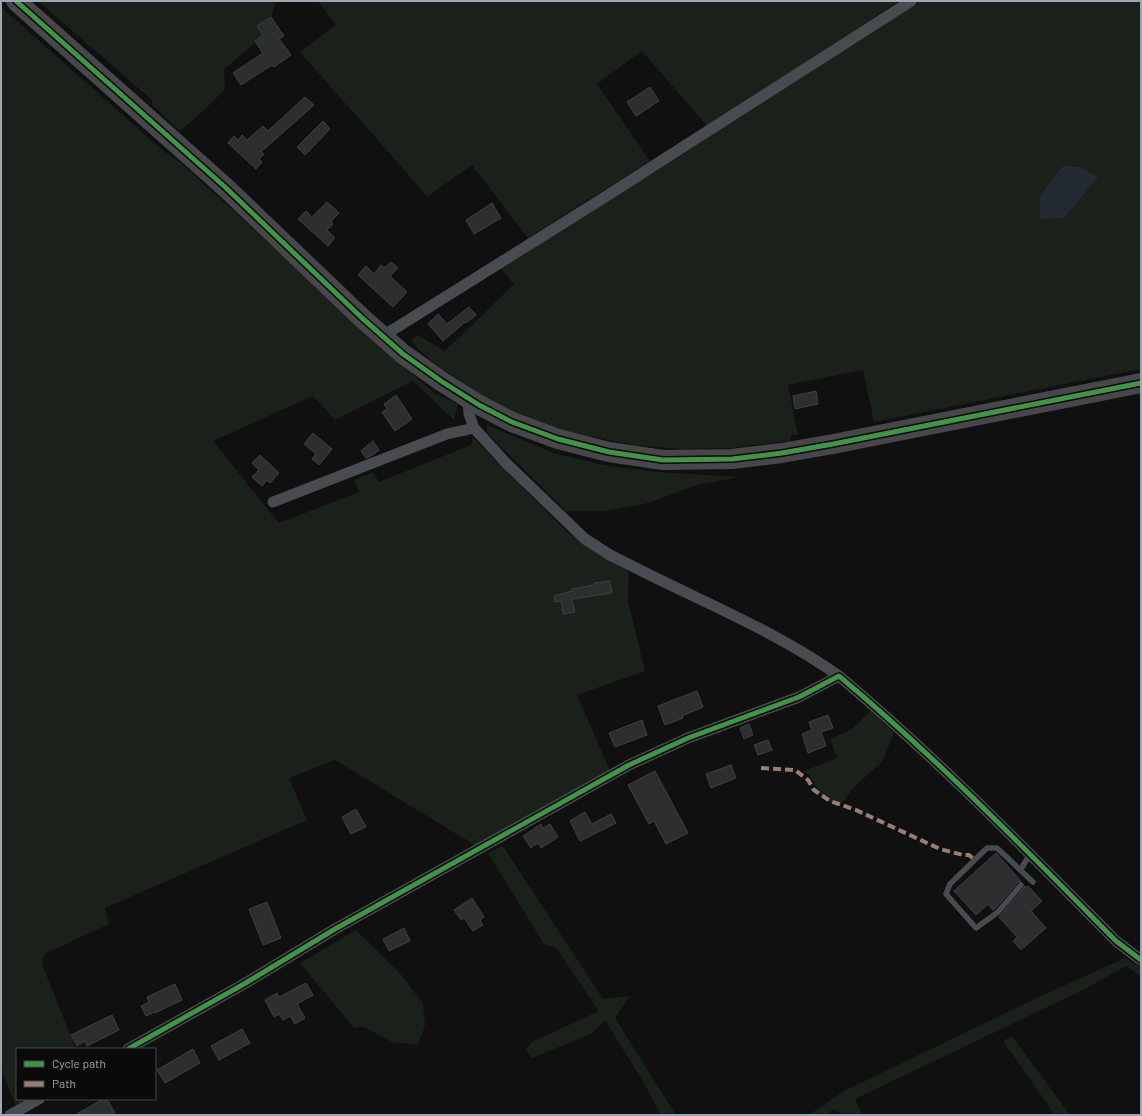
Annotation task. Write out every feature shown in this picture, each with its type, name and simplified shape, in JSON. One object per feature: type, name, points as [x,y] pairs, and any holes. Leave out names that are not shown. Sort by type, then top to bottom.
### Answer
[{"type":"highway","points":[[16,1],[225,187],[356,313],[383,336],[422,367],[468,398],[512,422],[558,439],[609,452],[663,460],[732,459],[782,453],[833,444],[1141,383]]},
{"type":"street","points":[[383,336],[594,204],[911,1]]},
{"type":"street","points":[[468,398],[469,414],[474,428],[507,464],[585,539],[610,555],[637,569],[768,632],[816,660],[839,676],[884,714],[964,788],[1116,941],[1141,960]]},
{"type":"street","points":[[273,502],[447,434],[474,428]]},
{"type":"street","points":[[130,1048],[474,851],[542,815],[629,765],[688,738],[799,697],[839,676]]},
{"type":"street","points":[[10,1115],[37,1100]]},
{"type":"lane","points":[[1021,885],[998,912],[976,928],[946,894],[950,884],[987,848],[997,848],[1033,882]]},
{"type":"lane","points":[[1020,869],[1030,854]]},
{"type":"shaded area","points":[[38,1],[276,1],[271,17],[257,26],[263,35],[224,69],[225,89],[180,131],[152,105],[152,100]]},
{"type":"shaded area","points":[[318,1],[899,1],[708,127],[642,51],[597,84],[650,161],[528,238],[472,165],[427,197],[300,52],[336,25]]},
{"type":"shaded area","points":[[919,1],[1141,1],[1141,369],[874,422],[863,370],[788,385],[798,435],[791,435],[790,441],[731,448],[682,449],[633,445],[564,431],[522,416],[487,399],[434,363],[415,346],[412,340],[417,335],[445,351],[514,284],[500,267],[669,163]]},
{"type":"shaded area","points":[[1,7],[161,149],[181,163],[435,394],[458,404],[454,420],[413,381],[335,420],[313,396],[213,441],[279,523],[359,492],[354,480],[373,472],[379,482],[471,445],[473,438],[566,531],[629,572],[628,601],[645,671],[577,695],[611,773],[478,847],[335,760],[289,778],[307,820],[105,908],[109,924],[44,954],[42,964],[76,1048],[16,1048],[16,1100],[32,1100],[17,1109],[1,1069]]},
{"type":"shaded area","points":[[1063,166],[1080,167],[1098,177],[1064,218],[1040,219],[1040,196]]},
{"type":"shaded area","points":[[487,425],[554,453],[603,465],[657,472],[740,477],[697,485],[648,503],[606,511],[566,511],[487,433]]},
{"type":"shaded area","points":[[871,710],[894,733],[882,762],[854,787],[843,802],[837,806],[822,797],[810,776],[804,771],[837,758],[830,739],[851,730]]},
{"type":"shaded area","points":[[503,846],[603,999],[630,996],[615,1018],[676,1115],[661,1115],[645,1085],[605,1020],[591,1034],[532,1058],[526,1050],[532,1042],[599,1011],[556,948],[544,944],[488,853]]},
{"type":"shaded area","points":[[356,930],[400,973],[423,1004],[425,1026],[418,1045],[392,1042],[364,1027],[354,1028],[300,963]]},
{"type":"shaded area","points":[[1125,958],[1141,968],[1141,977],[1126,966],[1083,990],[855,1099],[862,1115],[843,1115],[834,1109],[826,1115],[809,1115],[844,1091],[1043,995]]},
{"type":"shaded area","points":[[1012,1036],[1070,1115],[1055,1115],[1003,1041]]},
{"type":"building","points":[[271,17],[284,36],[279,39],[291,55],[274,67],[272,65],[241,85],[233,73],[263,53],[255,41],[263,35],[257,26]]},
{"type":"building","points":[[650,87],[659,101],[636,116],[627,102]]},
{"type":"building","points":[[305,97],[314,105],[261,152],[264,154],[259,159],[262,162],[256,169],[228,143],[234,136],[238,140],[242,135],[247,140],[263,126],[268,131]]},
{"type":"building","points":[[323,121],[330,129],[305,155],[297,147]]},
{"type":"building","points":[[327,202],[339,213],[331,221],[333,224],[327,230],[335,238],[328,246],[298,219],[306,211],[312,217]]},
{"type":"building","points":[[492,203],[501,218],[474,234],[466,220]]},
{"type":"building","points":[[391,262],[398,268],[390,276],[407,292],[393,307],[358,275],[366,266],[374,274],[381,265],[384,268]]},
{"type":"building","points":[[469,307],[476,315],[466,323],[465,322],[443,341],[428,324],[438,314],[447,324]]},
{"type":"building","points":[[816,391],[818,404],[795,409],[793,396]]},
{"type":"building","points":[[396,395],[412,419],[395,431],[382,412],[387,409],[384,404]]},
{"type":"building","points":[[313,433],[332,449],[319,465],[312,459],[316,454],[304,444]]},
{"type":"building","points":[[373,441],[379,450],[366,458],[361,451]]},
{"type":"building","points":[[260,455],[279,473],[270,483],[267,480],[262,486],[252,477],[259,470],[252,463]]},
{"type":"building","points":[[610,581],[612,593],[572,599],[575,612],[563,614],[561,601],[555,602],[554,596],[572,591],[572,589],[594,585],[594,583]]},
{"type":"building","points":[[697,691],[703,707],[682,716],[683,718],[665,725],[658,706]]},
{"type":"building","points":[[828,715],[833,728],[821,732],[826,746],[808,753],[802,734],[812,730],[809,722]]},
{"type":"building","points":[[642,720],[647,735],[615,747],[609,733]]},
{"type":"building","points":[[749,724],[753,735],[744,739],[740,728]]},
{"type":"building","points":[[768,740],[772,750],[758,755],[754,745]]},
{"type":"building","points":[[731,765],[736,778],[711,788],[706,774]]},
{"type":"building","points":[[655,771],[688,833],[666,844],[654,821],[649,824],[628,785]]},
{"type":"building","points":[[356,809],[366,827],[351,834],[342,817]]},
{"type":"building","points":[[585,812],[592,824],[611,814],[616,823],[580,841],[570,821]]},
{"type":"building","points":[[541,824],[543,828],[550,824],[558,837],[541,848],[538,843],[531,848],[523,836]]},
{"type":"building","points":[[996,853],[1021,881],[1018,882],[995,909],[993,910],[988,904],[976,915],[954,891]]},
{"type":"building","points":[[1025,886],[1027,888],[1028,886],[1042,901],[1031,911],[1046,928],[1021,950],[1013,941],[1017,937],[999,917]]},
{"type":"building","points":[[472,898],[484,917],[480,920],[483,925],[473,931],[464,918],[461,920],[454,910]]},
{"type":"building","points":[[267,902],[281,938],[263,945],[249,909]]},
{"type":"building","points":[[404,928],[410,941],[389,951],[383,939]]},
{"type":"building","points":[[306,983],[313,995],[297,1004],[305,1018],[295,1024],[290,1016],[283,1020],[279,1014],[274,1017],[265,1000],[277,993],[279,997]]},
{"type":"building","points":[[175,984],[182,1000],[146,1016],[141,1006],[149,1002],[147,997]]},
{"type":"building","points":[[112,1015],[119,1030],[87,1046],[85,1041],[77,1046],[71,1035]]},
{"type":"building","points":[[242,1029],[250,1043],[219,1060],[211,1046]]},
{"type":"building","points":[[193,1049],[200,1063],[165,1083],[157,1070]]},
{"type":"building","points":[[101,1100],[108,1100],[116,1115],[75,1115]]},
{"type":"marked path","points":[[761,768],[795,770],[808,780],[814,790],[830,801],[856,810],[940,849],[963,855],[969,855],[975,860]]},
{"type":"cycle path","points":[[16,1],[225,187],[362,318],[403,354],[441,381],[479,405],[512,422],[558,439],[609,452],[663,460],[732,459],[782,453],[833,444],[1141,383]]},
{"type":"cycle path","points":[[130,1048],[244,984],[335,929],[629,765],[688,738],[799,697],[839,676],[911,739],[1015,839],[1116,941],[1141,960]]}]
